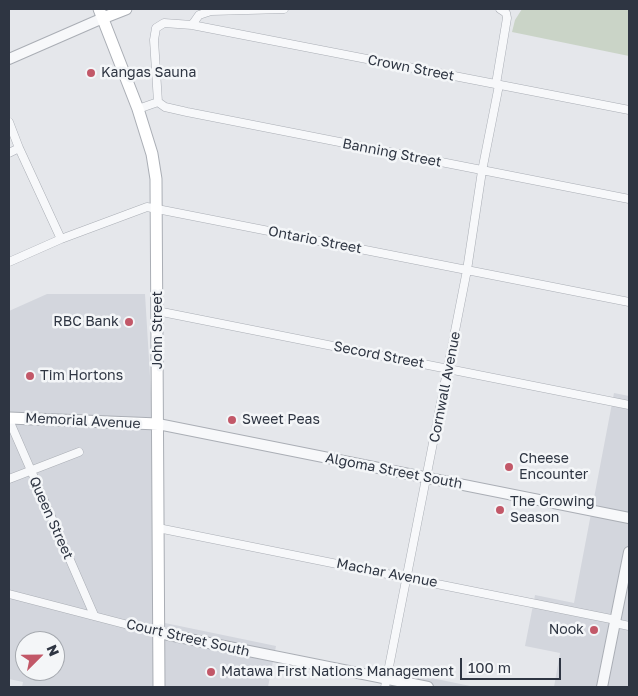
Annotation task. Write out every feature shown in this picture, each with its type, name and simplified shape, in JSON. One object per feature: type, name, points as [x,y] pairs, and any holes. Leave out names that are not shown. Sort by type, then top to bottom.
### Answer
[{"type":"main road","points":[[101,13],[126,9]]},
{"type":"main road","name":"John Street","points":[[101,13],[138,109],[155,167],[158,209],[159,687]]},
{"type":"main road","name":"Memorial Avenue","points":[[9,419],[158,424]]},
{"type":"street","points":[[138,109],[158,102],[154,40],[156,28],[164,23],[192,25],[199,15],[211,11],[284,9]]},
{"type":"street","name":"Cornwall Avenue","points":[[386,683],[467,270],[508,18],[506,13],[500,9]]},
{"type":"street","points":[[9,59],[101,13]]},
{"type":"street","name":"Crown Street","points":[[192,25],[629,110]]},
{"type":"street","name":"Banning Street","points":[[158,102],[165,107],[629,199]]},
{"type":"street","points":[[9,122],[18,148],[61,239]]},
{"type":"street","points":[[9,153],[18,148]]},
{"type":"street","name":"Ontario Street","points":[[9,262],[61,239],[147,207],[629,302]]},
{"type":"street","name":"Secord Street","points":[[157,311],[629,405]]},
{"type":"street","name":"Queen Street","points":[[9,419],[29,470],[94,616]]},
{"type":"street","name":"Algoma Street South","points":[[158,424],[629,518]]},
{"type":"street","points":[[9,479],[78,452]]},
{"type":"street","name":"Machar Avenue","points":[[158,528],[407,577],[615,621],[629,626]]},
{"type":"street","points":[[602,687],[629,552]]},
{"type":"street","name":"Court Street South","points":[[9,594],[159,633],[386,683],[428,687]]},
{"type":"shaded area","points":[[522,9],[629,9],[629,56],[512,32],[515,20]]},
{"type":"shaded area","points":[[47,294],[145,294],[165,623],[276,646],[268,687],[22,687],[23,682],[18,681],[65,681],[65,631],[15,631],[15,680],[9,679],[9,311]]},
{"type":"shaded area","points":[[614,393],[629,396],[629,687],[554,687],[560,653],[525,646],[535,595],[574,603]]},
{"type":"shaded area","points":[[393,670],[475,687],[389,687]]},
{"type":"place","name":"Kangas Sauna","points":[[91,73]]},
{"type":"place","name":"RBC Bank","points":[[129,322]]},
{"type":"place","name":"Tim Hortons","points":[[30,376]]},
{"type":"place","name":"Sweet Peas","points":[[232,420]]},
{"type":"place","name":"Cheese Encounter","points":[[509,467]]},
{"type":"place","name":"The Growing Season","points":[[500,510]]},
{"type":"place","name":"Nook","points":[[594,630]]},
{"type":"place","name":"Matawa First Nations Management","points":[[211,672]]}]
